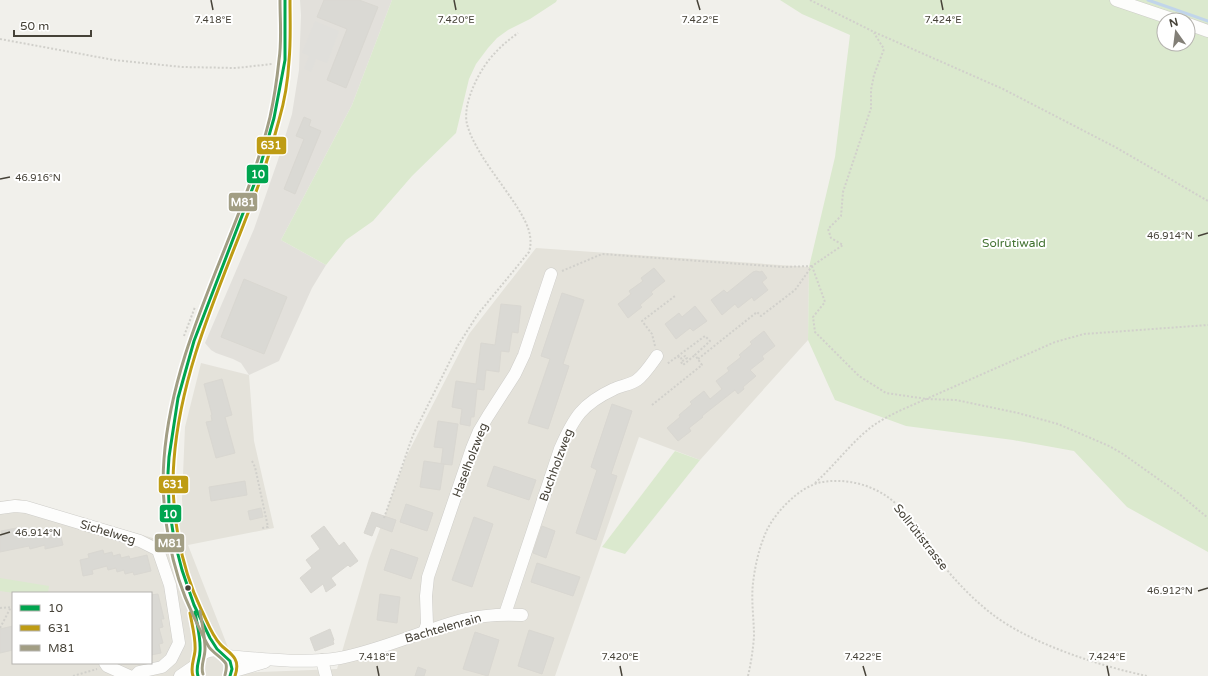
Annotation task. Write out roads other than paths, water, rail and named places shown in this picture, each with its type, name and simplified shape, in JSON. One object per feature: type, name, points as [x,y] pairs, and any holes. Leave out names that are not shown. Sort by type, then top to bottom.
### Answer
[{"type":"street","points":[[231,674],[232,664],[213,644],[195,609],[178,555],[170,514],[168,471],[172,432],[182,380],[203,314],[246,207],[268,141],[280,92],[284,63],[286,11],[284,0]]},
{"type":"street","points":[[1116,0],[1156,14]]},
{"type":"street","points":[[1196,27],[1208,31]]},
{"type":"street","name":"Haselholzweg","points":[[424,633],[427,624],[426,596],[428,577],[470,455],[479,431],[515,374],[524,356],[551,274]]},
{"type":"street","name":"Buchholzweg","points":[[505,614],[560,449],[571,425],[580,412],[592,401],[618,387],[637,380],[657,356]]},
{"type":"street","name":"Sichelweg","points":[[0,508],[15,506],[26,507],[140,542],[158,550],[170,585],[179,643],[171,659],[162,667],[138,672],[135,676]]},
{"type":"street","points":[[195,609],[200,647],[198,666]]},
{"type":"street","name":"Bachtelenrain","points":[[223,653],[270,660],[322,660],[340,658],[377,649],[461,620],[484,616],[522,614]]},
{"type":"street","points":[[180,676],[198,666],[209,650],[223,653]]},
{"type":"street","name":"Bachtelenrain","points":[[231,674],[270,660]]},
{"type":"street","points":[[322,660],[326,676]]},
{"type":"street","points":[[106,665],[129,676]]},
{"type":"waterway","points":[[1148,0],[1208,21]]},
{"type":"park label","name":"Solrütiwald","points":[[1014,243]]}]
